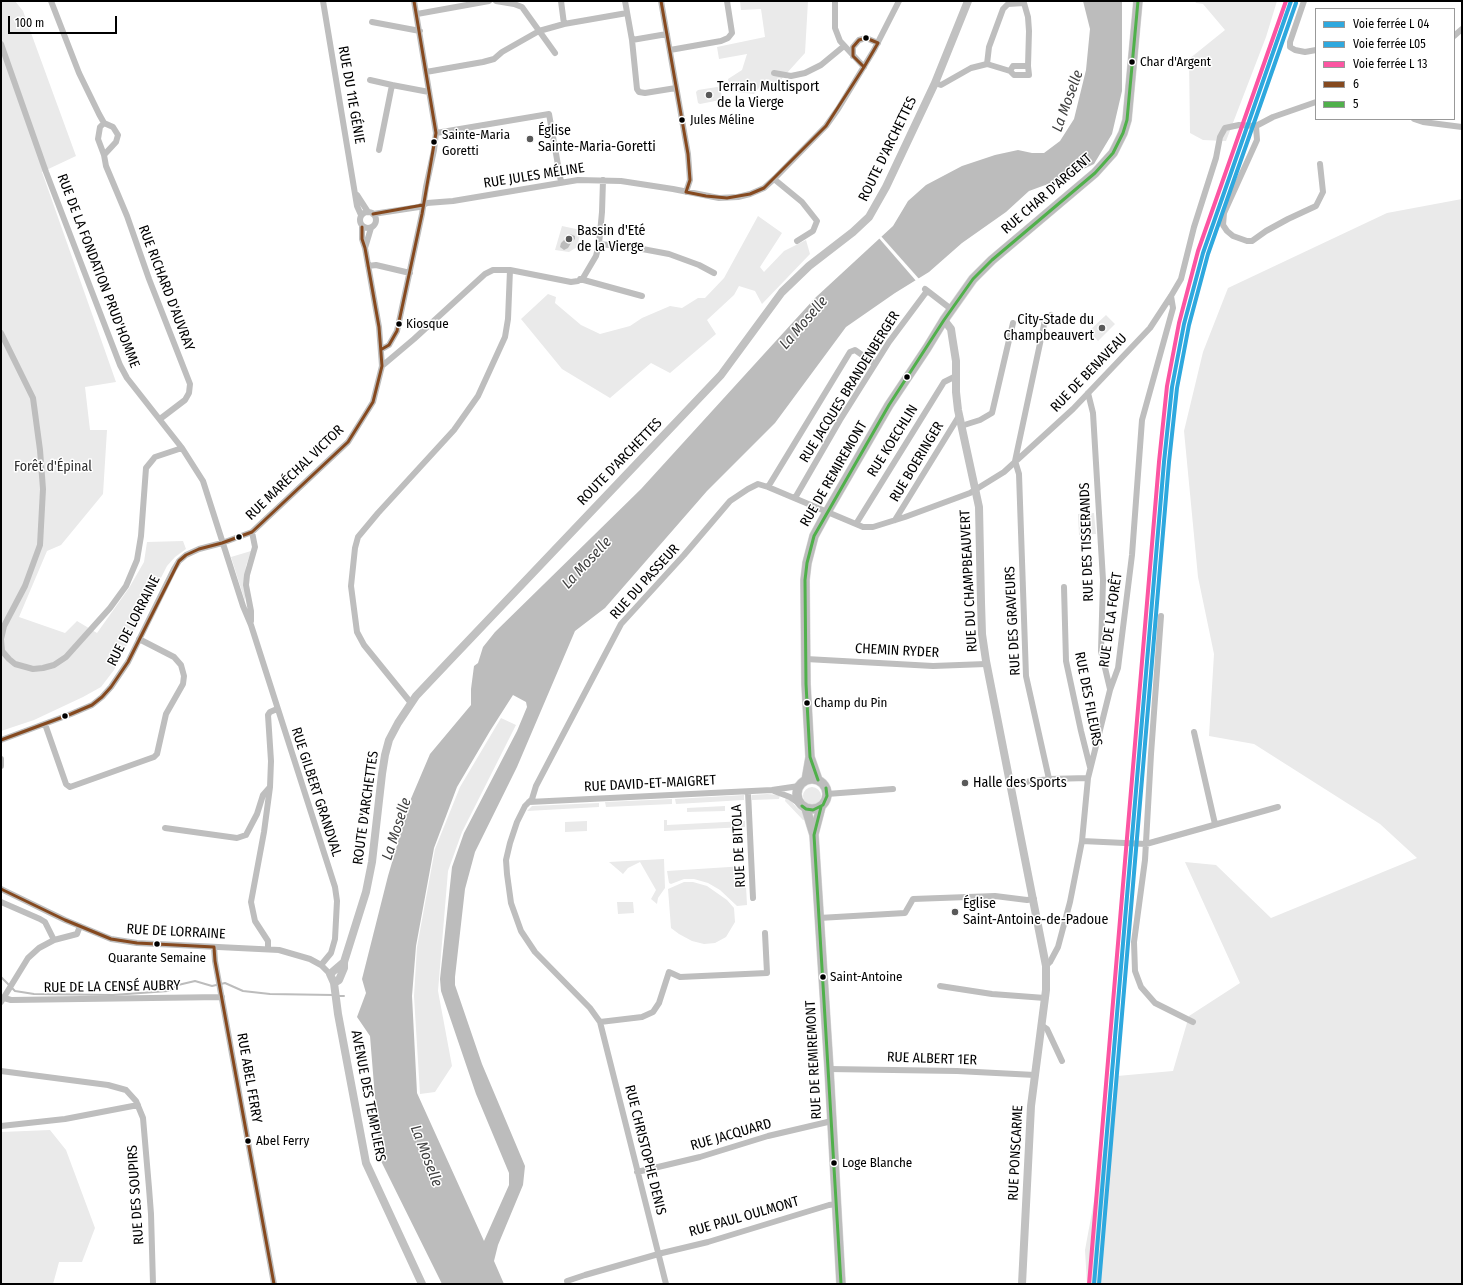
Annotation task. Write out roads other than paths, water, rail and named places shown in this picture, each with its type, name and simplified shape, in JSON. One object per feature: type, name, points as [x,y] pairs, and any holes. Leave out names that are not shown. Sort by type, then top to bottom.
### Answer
[{"type":"main road","name":"RUE CHAR D'ARGENT","points":[[973,279],[992,260],[1094,173],[1116,148],[1127,120],[1138,1]]},
{"type":"main road","name":"RUE DE REMIREMONT","points":[[818,780],[810,757],[806,658],[805,580],[814,536],[889,405],[951,309],[973,279]]},
{"type":"main road","name":"RUE DE REMIREMONT","points":[[802,783],[810,757]]},
{"type":"main road","points":[[811,779],[818,780],[823,783],[826,788],[826,801],[821,807],[813,810],[803,807],[797,798],[796,791],[802,783],[811,779]]},
{"type":"main road","name":"RUE DE REMIREMONT","points":[[803,807],[814,835]]},
{"type":"main road","name":"RUE DE REMIREMONT","points":[[821,807],[814,835],[841,1284]]},
{"type":"street","points":[[51,1],[79,73],[104,123],[113,127],[118,135],[116,142],[104,155]]},
{"type":"street","name":"RUE DU 11E GÉNIE","points":[[323,1],[357,206],[361,215]]},
{"type":"street","points":[[382,349],[389,345],[397,331],[410,273],[434,150],[436,132],[414,1]]},
{"type":"street","points":[[416,14],[486,1]]},
{"type":"street","points":[[496,1],[522,7],[554,53]]},
{"type":"street","points":[[561,1],[564,24]]},
{"type":"street","points":[[625,1],[632,40],[637,89],[640,92],[645,93],[676,88]]},
{"type":"street","points":[[661,1],[688,154],[690,180],[686,192]]},
{"type":"street","points":[[670,50],[728,38],[732,33],[727,1]]},
{"type":"street","points":[[835,1],[835,28],[840,41],[864,67]]},
{"type":"street","name":"RUE JULES MÉLINE","points":[[371,213],[386,213],[427,203],[453,201],[578,180],[621,181],[719,198],[738,197],[764,188],[826,126],[864,67],[899,1]]},
{"type":"street","name":"ROUTE D'ARCHETTES","points":[[334,983],[339,980],[342,975],[344,962],[366,892],[372,862],[382,774],[389,740],[411,703],[721,375],[782,292],[809,266],[853,232],[869,217],[886,187],[935,83],[968,1]]},
{"type":"street","points":[[1304,1],[1290,42],[1290,47],[1295,50],[1305,52],[1315,50]]},
{"type":"street","points":[[935,83],[941,85],[971,68],[987,64],[1010,71],[1014,75],[1029,75],[1029,31],[1028,17],[1024,2],[1008,4],[1003,9],[989,47],[987,64]]},
{"type":"street","points":[[426,72],[494,59],[502,52],[539,31],[564,24],[627,13]]},
{"type":"street","points":[[372,22],[416,32],[420,31]]},
{"type":"street","points":[[632,40],[667,34]]},
{"type":"street","points":[[853,56],[853,47],[859,40],[866,38],[878,43]]},
{"type":"street","name":"RUE DE LA FONDATION PRUD'HOMME","points":[[1,44],[46,172],[120,365],[127,378],[182,448],[203,481],[222,543]]},
{"type":"street","points":[[774,73],[791,76],[805,73],[821,66],[844,46]]},
{"type":"street","points":[[1010,71],[1013,66],[1028,66]]},
{"type":"street","points":[[370,80],[429,92]]},
{"type":"street","points":[[379,150],[392,85]]},
{"type":"street","points":[[1315,102],[1273,117],[1256,126],[1257,140],[1224,213],[1223,225],[1227,231],[1233,236],[1247,241],[1252,241],[1266,231],[1316,206],[1323,192],[1320,164]]},
{"type":"street","points":[[436,132],[549,114],[561,182]]},
{"type":"street","points":[[1417,120],[1462,127]]},
{"type":"street","name":"RUE RICHARD D'AUVRAY","points":[[104,123],[100,127],[98,139],[104,155],[106,166],[127,216],[149,279],[190,384],[189,393],[185,400],[160,419]]},
{"type":"street","name":"RUE DE BENAVEAU","points":[[827,512],[863,527],[873,527],[970,493],[1004,472],[1073,409],[1150,328],[1181,279],[1194,229],[1216,158],[1220,137],[1225,128],[1239,125],[1256,126]]},
{"type":"street","points":[[774,179],[802,202],[817,221],[813,231],[797,241]]},
{"type":"street","points":[[382,366],[485,274],[493,270],[510,270],[572,282],[583,278],[596,256],[599,244],[603,180]]},
{"type":"street","name":"RUE DU 11E GÉNIE","points":[[356,194],[371,213]]},
{"type":"street","points":[[365,248],[371,228],[374,226],[376,221],[371,213],[361,215],[359,221],[362,226],[364,228],[371,228]]},
{"type":"street","name":"RUE JULES MÉLINE","points":[[376,221],[383,217],[386,213]]},
{"type":"street","name":"RUE MARÉCHAL VICTOR","points":[[222,543],[252,532],[348,442],[372,402],[382,366],[382,349],[365,248],[362,239],[362,226]]},
{"type":"street","points":[[599,244],[669,254],[694,263],[714,273]]},
{"type":"street","points":[[368,266],[376,265],[410,273]]},
{"type":"street","points":[[411,703],[364,645],[357,632],[351,586],[355,548],[358,537],[454,430],[478,396],[505,337],[508,319],[510,270]]},
{"type":"street","points":[[580,279],[642,296]]},
{"type":"street","name":"RUE JACQUES BRANDENBERGER","points":[[795,498],[840,420],[875,364],[926,290],[951,309]]},
{"type":"street","name":"RUE DE LA FORÊT","points":[[1046,966],[1050,962],[1058,947],[1070,902],[1082,841],[1088,778],[1110,690],[1118,668],[1124,630],[1132,555],[1142,420],[1173,308],[1171,296]]},
{"type":"street","points":[[1015,461],[1045,320],[1051,314]]},
{"type":"street","name":"RUE DU CHAMPBEAUVERT","points":[[944,320],[951,329],[956,361],[956,392],[959,416],[976,489],[980,519],[980,602],[986,664],[1034,899],[1046,966],[1047,984]]},
{"type":"street","points":[[961,426],[980,420],[992,413],[1013,323]]},
{"type":"street","points":[[1,333],[33,398],[44,489],[40,545],[25,586],[4,626],[1,639],[2,651],[9,660],[15,664],[33,668],[43,668],[54,665],[66,657],[110,608],[126,586],[137,560],[141,536],[146,468],[155,457],[182,448]]},
{"type":"street","points":[[768,487],[850,352],[855,350],[875,364]]},
{"type":"street","name":"RUE KOECHLIN","points":[[856,524],[944,382],[956,376]]},
{"type":"street","name":"RUE DES TISSERANDS","points":[[1088,393],[1093,413],[1102,572],[1102,651],[1110,690]]},
{"type":"street","name":"RUE BOERINGER","points":[[895,520],[959,416]]},
{"type":"street","name":"RUE DES GRAVEURS","points":[[1015,461],[1019,474],[1026,676],[1049,778]]},
{"type":"street","name":"RUE DU PASSEUR","points":[[600,1022],[590,1008],[535,952],[521,931],[515,917],[511,903],[506,860],[517,822],[525,806],[532,799],[536,786],[621,624],[684,555],[730,501],[758,484],[827,512]]},
{"type":"street","name":"RUE MARÉCHAL VICTOR","points":[[247,575],[255,547],[252,532]]},
{"type":"street","name":"RUE GILBERT GRANDVAL","points":[[222,543],[243,606],[251,625],[335,887],[337,901],[335,939],[331,953],[321,965]]},
{"type":"street","name":"RUE DE LORRAINE","points":[[1,740],[92,705],[102,697],[112,686],[128,662],[179,561],[186,555],[199,549],[222,543]]},
{"type":"street","name":"RUE GILBERT GRANDVAL","points":[[247,575],[246,589],[251,611],[251,625]]},
{"type":"street","name":"RUE DES FILEURS","points":[[1064,587],[1066,661],[1081,731],[1091,768]]},
{"type":"street","points":[[1161,616],[1145,860],[1134,942],[1135,971],[1141,987],[1155,1003],[1193,1022]]},
{"type":"street","points":[[45,724],[66,784],[70,787],[154,757],[157,754],[166,714],[183,684],[184,676],[181,665],[174,657],[139,638]]},
{"type":"street","name":"CHEMIN RYDER","points":[[806,658],[933,666],[986,664]]},
{"type":"street","points":[[268,948],[268,941],[255,921],[251,902],[264,832],[270,787],[271,761],[268,715],[270,712],[277,709]]},
{"type":"street","points":[[1194,732],[1215,824]]},
{"type":"street","points":[[1,759],[1,766]]},
{"type":"street","points":[[1010,784],[1049,778],[1088,778]]},
{"type":"street","name":"RUE DAVID-ET-MAIGRET","points":[[529,802],[748,792],[772,790],[802,783]]},
{"type":"street","points":[[165,828],[237,838],[243,837],[252,826],[263,795],[270,787]]},
{"type":"street","points":[[827,794],[893,789]]},
{"type":"street","name":"RUE DAVID-ET-MAIGRET","points":[[772,790],[790,797],[803,807]]},
{"type":"street","name":"RUE DE BITOLA","points":[[748,792],[752,847],[753,898]]},
{"type":"street","points":[[1082,841],[1146,844],[1278,807]]},
{"type":"street","name":"RUE DE LORRAINE","points":[[1,889],[80,926],[110,938],[126,942],[214,947],[268,948],[296,955],[321,965],[330,974]]},
{"type":"street","points":[[819,918],[905,913],[913,899],[994,896],[1027,900],[1034,899]]},
{"type":"street","points":[[1,902],[40,919],[44,922],[54,940]]},
{"type":"street","points":[[2,1000],[28,958],[38,948],[54,940],[77,934],[80,926]]},
{"type":"street","points":[[600,1022],[642,1017],[653,1012],[659,1003],[669,972],[680,977],[767,973],[765,933]]},
{"type":"street","name":"RUE ABEL FERRY","points":[[214,947],[215,961],[274,1284]]},
{"type":"street","points":[[330,974],[344,962]]},
{"type":"street","name":"AVENUE DES TEMPLIERS","points":[[330,974],[334,983],[338,1014],[366,1163],[422,1284]]},
{"type":"street","name":"RUE PONSCARME","points":[[1022,1284],[1031,1106],[1047,984]]},
{"type":"street","points":[[940,986],[992,994],[1045,998]]},
{"type":"street","name":"RUE DE LA CENSÉ AUBRY","points":[[2,1000],[222,997]]},
{"type":"street","name":"RUE CHRISTOPHE DENIS","points":[[600,1022],[666,1284]]},
{"type":"street","points":[[1042,1025],[1047,1029],[1062,1061]]},
{"type":"street","name":"RUE ALBERT 1ER","points":[[829,1069],[957,1071],[1035,1075]]},
{"type":"street","name":"RUE DES SOUPIRS","points":[[1,1071],[108,1085],[126,1090],[136,1101],[143,1118],[151,1214],[153,1284]]},
{"type":"street","points":[[1,1126],[66,1119],[138,1105]]},
{"type":"street","name":"RUE JACQUARD","points":[[637,1172],[700,1158],[768,1136],[832,1121]]},
{"type":"street","name":"RUE PAUL OULMONT","points":[[568,1284],[567,1281],[585,1275],[708,1242],[829,1205],[837,1204]]},
{"type":"water","name":"La Moselle","points":[[1083,1],[1122,1],[1122,91],[1112,134],[1094,164],[1067,177],[1029,191],[1006,212],[962,243],[929,272],[895,293],[846,327],[775,423],[707,491],[605,608],[575,631],[517,767],[475,852],[465,889],[455,977],[455,985],[482,1064],[525,1166],[523,1185],[498,1245],[494,1261],[504,1284],[442,1284],[380,1159],[370,1036],[357,1017],[366,993],[362,979],[388,876],[410,801],[430,754],[471,705],[471,689],[474,666],[478,663],[483,647],[495,632],[641,489],[815,298],[893,226],[908,201],[926,185],[962,166],[995,155],[1018,150],[1032,153],[1044,153],[1060,141],[1074,119],[1086,70],[1090,29]],"holes":[[[513,695],[526,702],[527,707],[517,731],[464,833],[452,867],[440,979],[441,991],[476,1094],[509,1173],[509,1185],[484,1241],[417,1093],[412,996],[416,946],[434,848],[457,787]]]},
{"type":"water","points":[[570,234],[575,236],[575,239],[568,248],[564,250],[560,247],[561,243]]},
{"type":"waterway","points":[[1,977],[15,991],[34,994],[113,995],[168,991],[178,985],[195,981],[212,986],[225,983],[243,991],[270,994],[333,995]]},
{"type":"waterway","points":[[337,996],[344,996]]},
{"type":"rail line","name":"L05","points":[[1099,1284],[1169,462],[1177,388],[1189,325],[1208,254],[1296,3]]},
{"type":"place","name":"Char d'Argent","points":[[1132,62]]},
{"type":"place","name":"Terrain Multisport de la Vierge","points":[[709,95]]},
{"type":"place","name":"Jules Méline","points":[[682,120]]},
{"type":"place","name":"Église Sainte-Maria-Goretti","points":[[530,139]]},
{"type":"place","name":"Sainte-Maria Goretti","points":[[434,142]]},
{"type":"place","name":"Bassin d'Eté de la Vierge","points":[[569,239]]},
{"type":"place","name":"Kiosque","points":[[399,324]]},
{"type":"place","name":"City-Stade du Champbeauvert","points":[[1102,328]]},
{"type":"place","name":"Champ du Pin","points":[[807,703]]},
{"type":"place","name":"Halle des Sports","points":[[965,783]]},
{"type":"place","name":"Église Saint-Antoine-de-Padoue","points":[[955,912]]},
{"type":"place","name":"Quarante Semaine","points":[[157,944]]},
{"type":"place","name":"Saint-Antoine","points":[[823,977]]},
{"type":"place","name":"Abel Ferry","points":[[248,1141]]},
{"type":"place","name":"Loge Blanche","points":[[834,1163]]},
{"type":"park label","name":"Forêt d'Épinal","points":[[53,467]]}]
